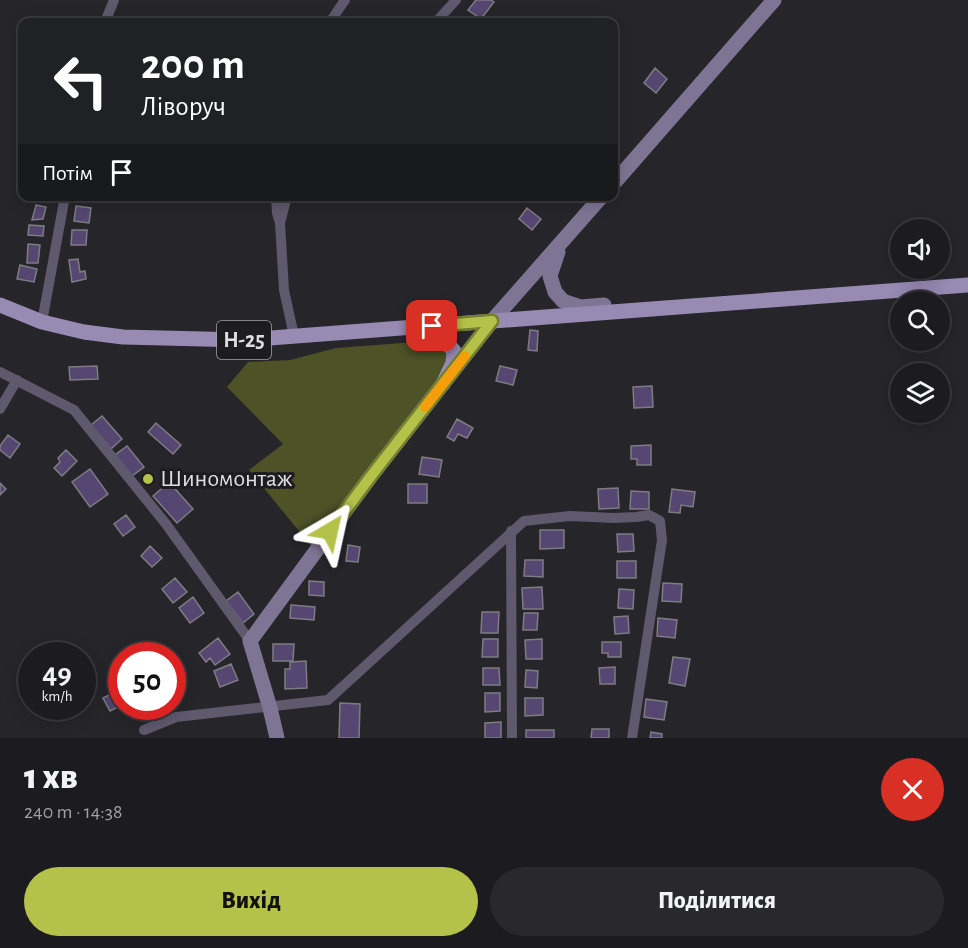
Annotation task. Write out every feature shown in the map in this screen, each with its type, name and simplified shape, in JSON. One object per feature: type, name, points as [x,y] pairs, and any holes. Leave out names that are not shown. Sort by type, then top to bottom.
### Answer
[{"type":"main road","name":"Н-25","points":[[0,305],[42,322],[84,332],[123,337],[243,340],[968,285]]},
{"type":"main road","points":[[372,330],[378,333],[422,331],[446,341],[454,351],[453,363],[443,384]]},
{"type":"street","points":[[107,18],[114,0]]},
{"type":"street","points":[[333,18],[345,0]]},
{"type":"street","points":[[440,18],[456,0]]},
{"type":"street","points":[[618,178],[774,0]]},
{"type":"street","points":[[42,322],[64,201]]},
{"type":"street","points":[[276,201],[284,290],[294,336]]},
{"type":"street","points":[[280,223],[286,201]]},
{"type":"street","points":[[250,640],[371,476],[492,321],[598,201]]},
{"type":"street","points":[[562,241],[550,276],[555,292],[563,301],[581,307],[668,301],[714,304]]},
{"type":"street","points":[[0,372],[74,410],[166,524],[250,640],[277,738]]},
{"type":"street","points":[[0,409],[17,380]]},
{"type":"street","points":[[144,730],[176,717],[328,700],[524,521],[570,516],[614,518],[649,515],[660,521],[662,540],[632,738]]},
{"type":"street","points":[[511,531],[512,738]]},
{"type":"green space","points":[[416,342],[439,343],[455,359],[316,552],[249,470],[283,444],[227,387],[248,362],[290,360],[336,348]]},
{"type":"building","points":[[476,0],[494,2],[482,18],[468,10]]},
{"type":"building","points":[[655,68],[667,79],[656,93],[644,83]]},
{"type":"building","points":[[36,205],[46,207],[43,219],[32,220]]},
{"type":"building","points":[[76,206],[91,208],[89,223],[74,221]]},
{"type":"building","points":[[527,208],[541,219],[532,230],[519,219]]},
{"type":"building","points":[[29,225],[44,226],[43,236],[28,235]]},
{"type":"building","points":[[72,230],[87,230],[86,245],[71,245]]},
{"type":"building","points":[[28,244],[40,245],[38,263],[27,263]]},
{"type":"building","points":[[78,259],[80,272],[85,271],[86,279],[72,282],[69,260]]},
{"type":"building","points":[[20,265],[37,269],[34,282],[17,279]]},
{"type":"building","points":[[530,330],[538,331],[537,351],[528,350]]},
{"type":"building","points":[[97,366],[98,379],[70,380],[69,367]]},
{"type":"building","points":[[500,366],[517,370],[513,385],[496,381]]},
{"type":"building","points":[[652,386],[653,407],[634,408],[633,387]]},
{"type":"building","points":[[102,416],[122,439],[111,449],[91,425]]},
{"type":"building","points":[[457,419],[473,428],[467,438],[458,434],[454,441],[447,437]]},
{"type":"building","points":[[156,423],[181,445],[173,454],[148,432]]},
{"type":"building","points":[[8,435],[20,444],[10,458],[0,450],[0,446]]},
{"type":"building","points":[[651,445],[651,465],[637,465],[637,459],[631,459],[631,446]]},
{"type":"building","points":[[127,446],[144,467],[132,476],[115,455]]},
{"type":"building","points":[[66,450],[77,461],[62,476],[54,468],[60,462],[58,458]]},
{"type":"building","points":[[422,457],[442,460],[439,477],[419,474]]},
{"type":"building","points":[[90,469],[108,494],[90,507],[72,482]]},
{"type":"building","points":[[169,482],[193,509],[177,523],[153,496]]},
{"type":"building","points":[[0,483],[6,489],[0,495]]},
{"type":"building","points":[[408,484],[427,484],[427,503],[408,503]]},
{"type":"building","points":[[618,488],[619,508],[599,509],[598,489]]},
{"type":"building","points":[[672,489],[695,492],[693,507],[681,505],[680,513],[669,512]]},
{"type":"building","points":[[631,491],[649,492],[649,509],[630,509]]},
{"type":"building","points":[[126,515],[135,527],[123,536],[114,524]]},
{"type":"building","points":[[540,530],[564,530],[564,548],[540,549]]},
{"type":"building","points":[[617,534],[633,534],[634,551],[618,552]]},
{"type":"building","points":[[348,545],[360,547],[358,562],[346,561]]},
{"type":"building","points":[[150,546],[162,558],[152,567],[141,556]]},
{"type":"building","points":[[525,560],[543,560],[543,577],[524,576]]},
{"type":"building","points":[[617,561],[636,561],[636,578],[617,578]]},
{"type":"building","points":[[175,578],[187,592],[173,603],[162,589]]},
{"type":"building","points":[[309,581],[324,582],[324,596],[309,595]]},
{"type":"building","points":[[663,583],[682,584],[681,602],[662,601]]},
{"type":"building","points":[[542,587],[543,609],[523,609],[522,588]]},
{"type":"building","points":[[619,589],[634,590],[633,609],[618,608]]},
{"type":"building","points":[[238,592],[254,614],[243,623],[226,601]]},
{"type":"building","points":[[193,597],[204,613],[190,623],[179,608]]},
{"type":"building","points":[[291,605],[315,607],[314,620],[290,618]]},
{"type":"building","points":[[482,612],[499,612],[498,633],[481,633]]},
{"type":"building","points":[[524,613],[538,613],[537,630],[523,630]]},
{"type":"building","points":[[628,616],[629,633],[615,634],[614,617]]},
{"type":"building","points":[[658,618],[677,620],[675,638],[657,636]]},
{"type":"building","points":[[218,638],[230,654],[215,665],[210,658],[206,662],[199,653]]},
{"type":"building","points":[[483,639],[498,639],[498,657],[482,657]]},
{"type":"building","points":[[542,639],[542,659],[526,659],[525,640]]},
{"type":"building","points":[[602,642],[621,642],[621,657],[608,657],[608,653],[602,653]]},
{"type":"building","points":[[273,644],[294,644],[293,661],[273,661]]},
{"type":"building","points":[[673,657],[690,659],[685,686],[669,683]]},
{"type":"building","points":[[306,661],[307,688],[285,689],[285,669],[290,669],[290,662]]},
{"type":"building","points":[[231,664],[238,680],[220,687],[214,671]]},
{"type":"building","points":[[615,667],[615,684],[600,684],[599,668]]},
{"type":"building","points":[[483,668],[499,668],[500,685],[483,685]]},
{"type":"building","points":[[526,670],[538,671],[537,688],[525,687]]},
{"type":"building","points":[[485,693],[500,693],[500,711],[485,712]]},
{"type":"building","points":[[108,696],[108,707],[103,698]]},
{"type":"building","points":[[525,698],[543,698],[543,715],[525,716]]},
{"type":"building","points":[[646,699],[667,702],[664,720],[644,717]]},
{"type":"building","points":[[340,703],[360,704],[359,738],[339,738]]},
{"type":"building","points":[[501,722],[501,738],[485,738],[485,723]]},
{"type":"building","points":[[592,729],[609,729],[609,738],[591,738]]},
{"type":"building","points":[[526,730],[554,730],[554,738],[526,738]]},
{"type":"building","points":[[651,732],[662,734],[662,738],[650,738]]},
{"type":"slow traffic","points":[[425,407],[465,356]]},
{"type":"place","name":"Шиномонтаж","points":[[148,479]]},
{"type":"route","points":[[330,531],[492,321],[432,326]]}]
